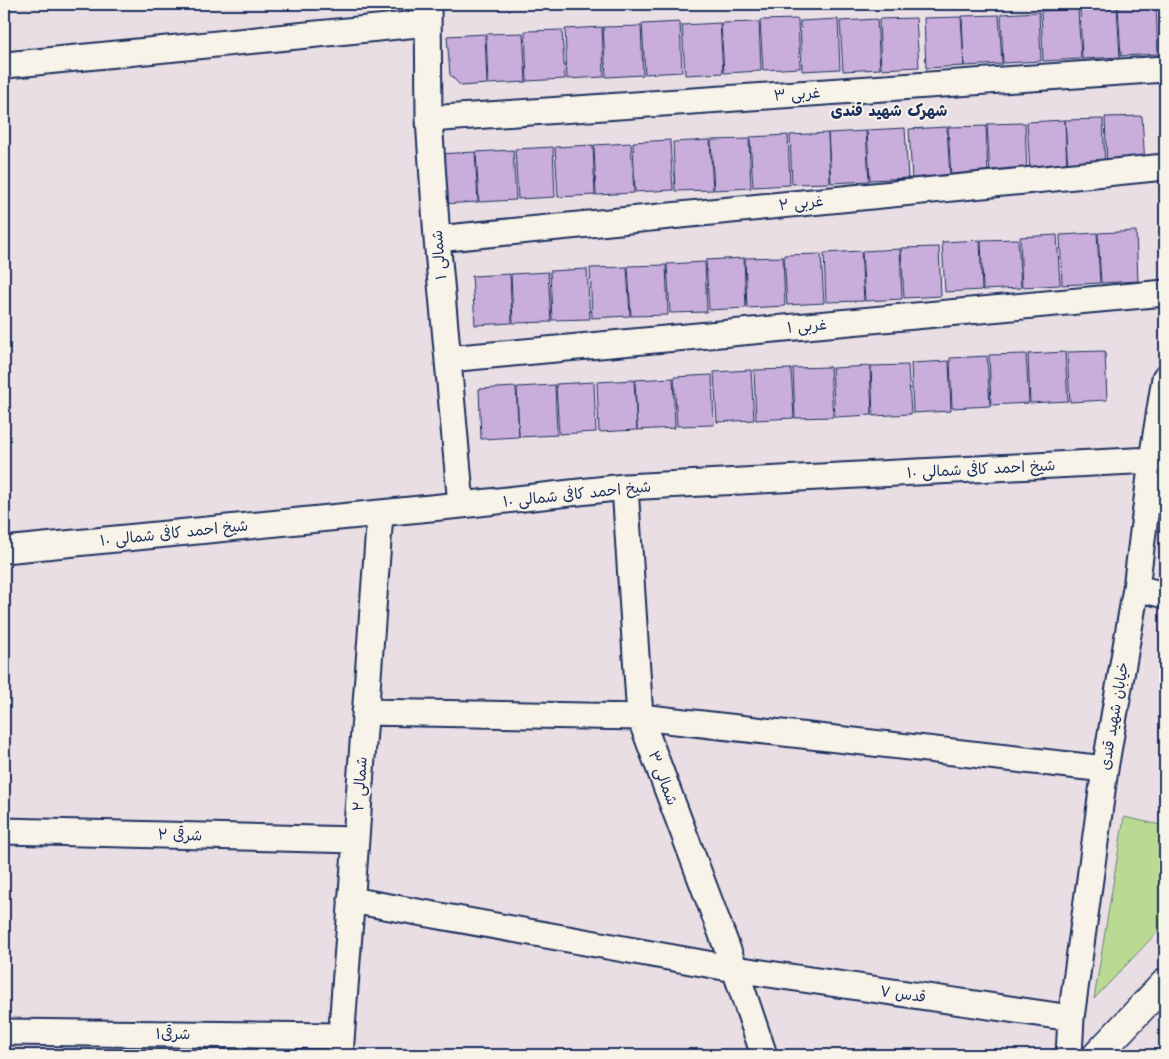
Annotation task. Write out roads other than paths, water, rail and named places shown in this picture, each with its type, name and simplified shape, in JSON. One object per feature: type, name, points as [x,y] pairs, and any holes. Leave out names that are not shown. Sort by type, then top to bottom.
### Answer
[{"type":"main road","points":[[1097,1055],[1165,983]]},
{"type":"street","points":[[6,65],[428,13]]},
{"type":"street","name":"۱ شمالی","points":[[428,13],[429,119],[437,239],[461,506]]},
{"type":"street","name":"غربی ۳","points":[[429,119],[1165,69]]},
{"type":"street","name":"۲ غربی","points":[[437,239],[1165,167]]},
{"type":"street","name":"۱ غربی","points":[[448,359],[1165,293]]},
{"type":"street","name":"خیابان شهید قندی","points":[[1069,1055],[1071,1018],[1105,769],[1136,588],[1152,460],[1163,413],[1165,378]]},
{"type":"street","name":"شیخ احمد کافی شمالی ۱۰","points":[[4,550],[461,506],[625,487],[1152,460]]},
{"type":"street","name":"شمالی ۳","points":[[625,487],[640,717],[735,969],[764,1055]]},
{"type":"street","name":"شمالی ۲","points":[[341,1045],[380,514]]},
{"type":"street","points":[[1136,588],[1165,595]]},
{"type":"street","points":[[365,712],[640,717],[1105,769]]},
{"type":"street","name":"شرقی ۲","points":[[4,831],[356,840]]},
{"type":"street","name":"قدس ۷","points":[[351,900],[735,969],[1071,1018]]},
{"type":"street","name":"شرقی۱","points":[[4,1032],[341,1045]]},
{"type":"district","name":"شهرک شهید قندی","points":[[889,111]]}]
